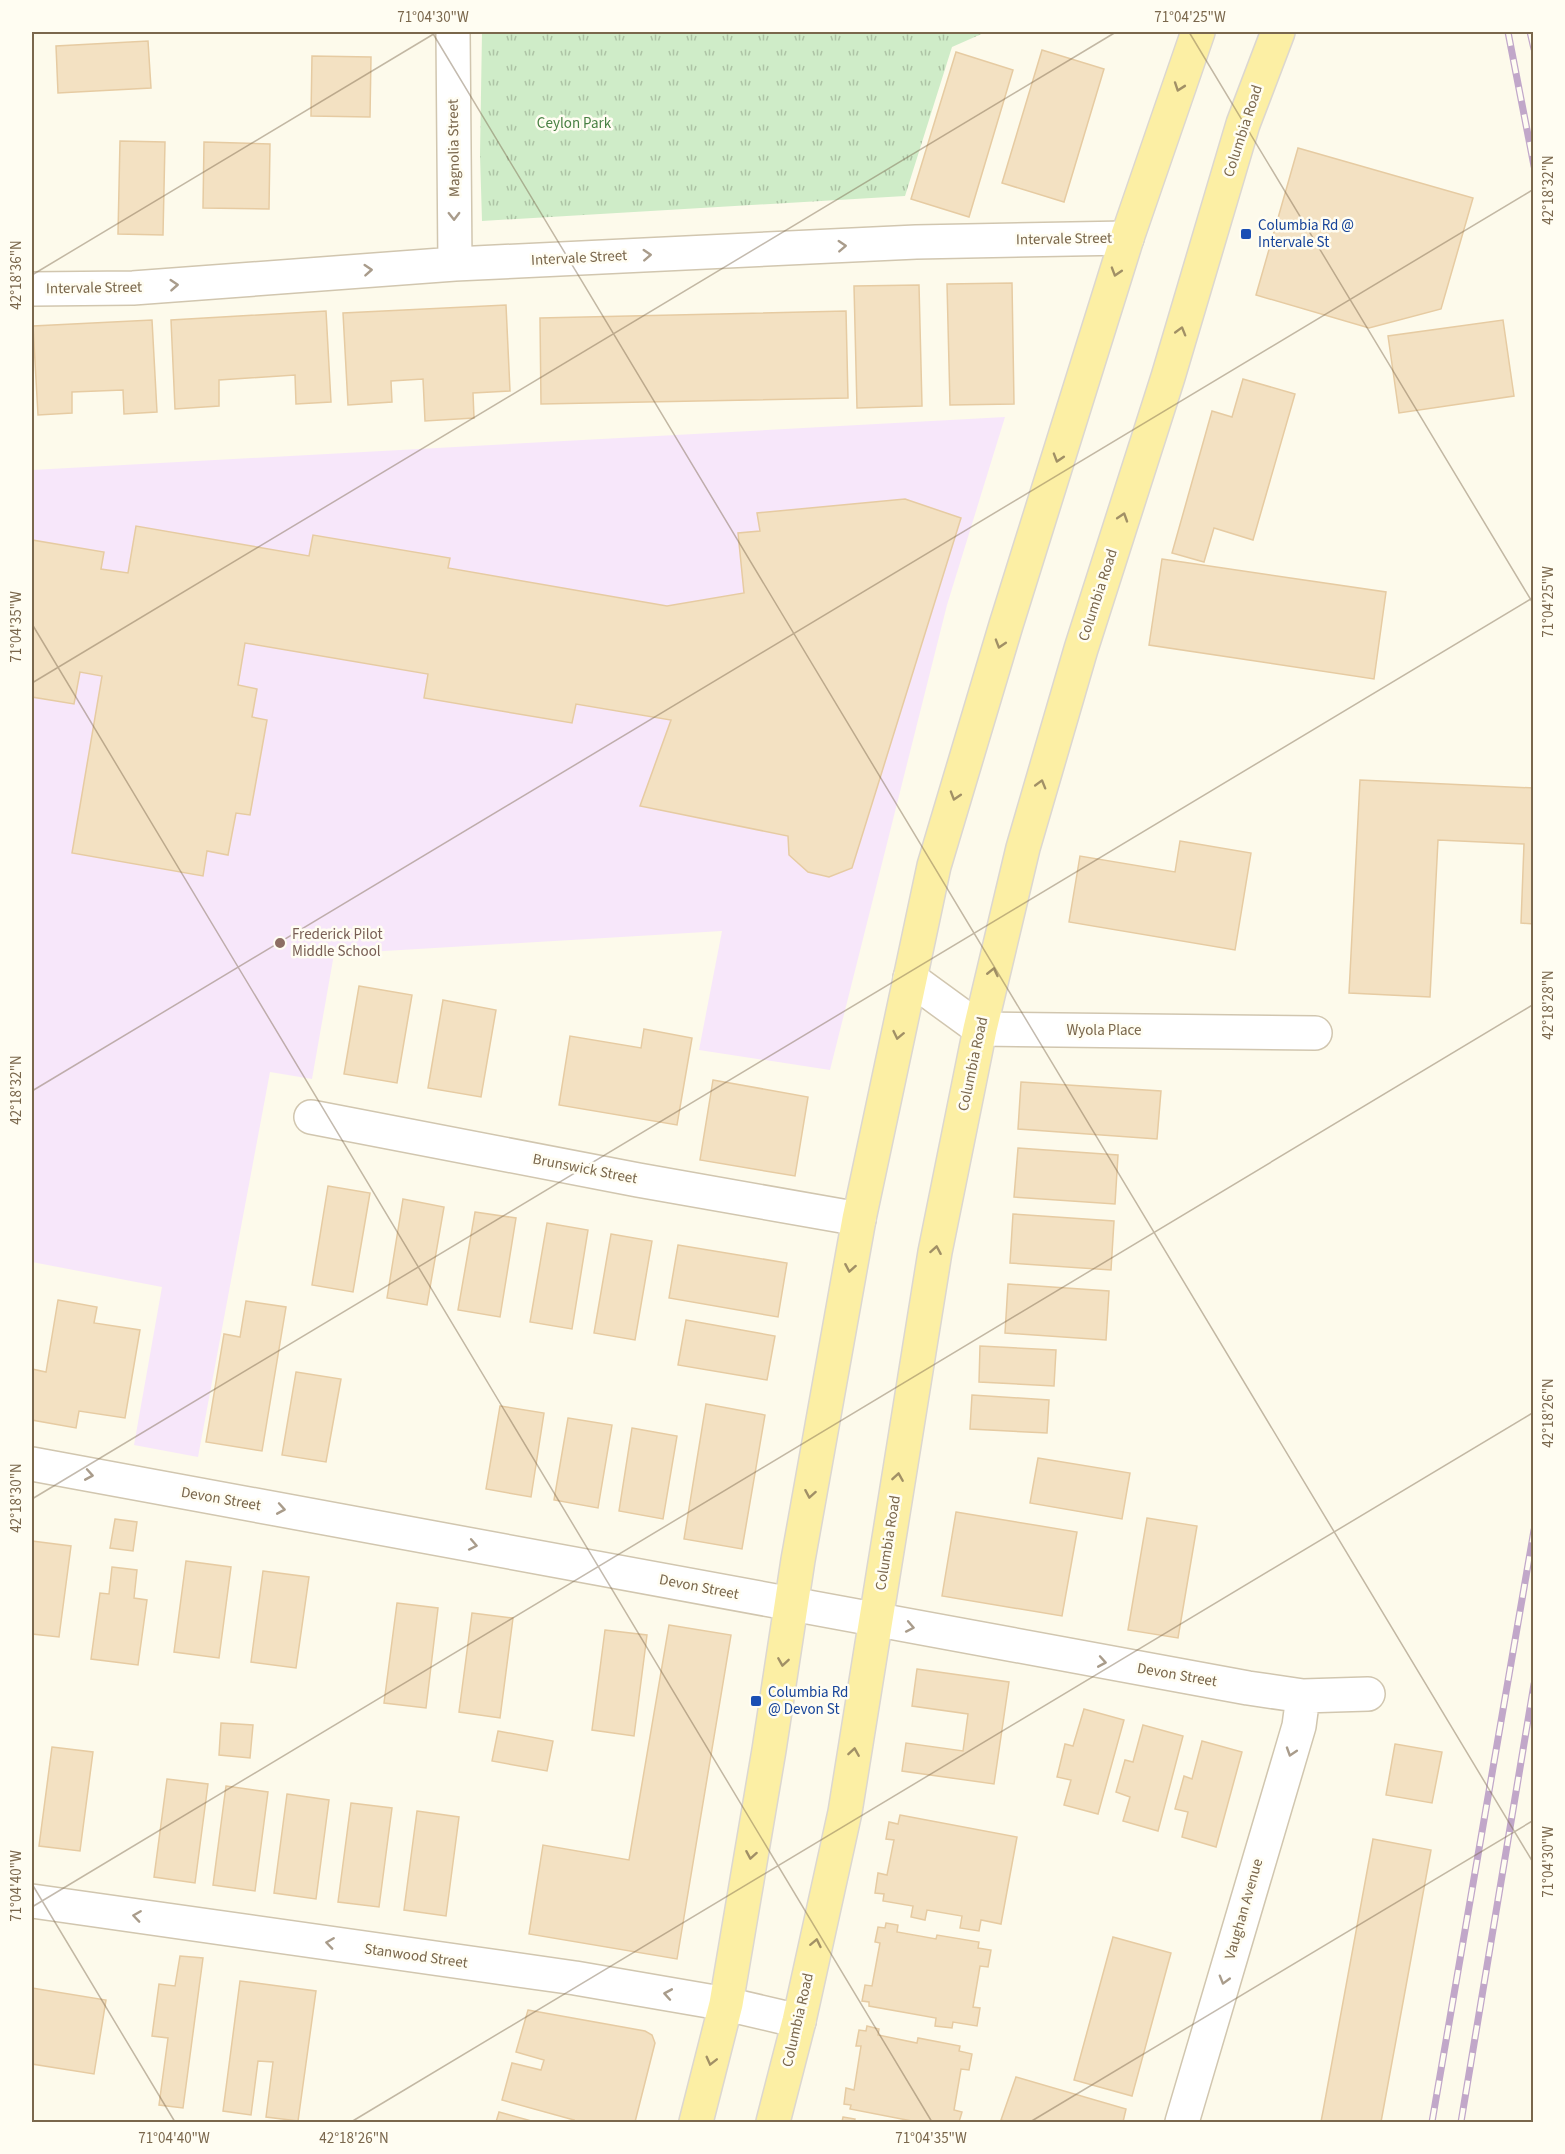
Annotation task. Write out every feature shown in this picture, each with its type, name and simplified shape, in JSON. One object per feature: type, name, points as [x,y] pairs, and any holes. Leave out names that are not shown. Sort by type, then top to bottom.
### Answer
[{"type":"main road","points":[[696,2122],[726,2004],[791,1604],[859,1219],[934,866],[1127,238],[1198,32]]},
{"type":"main road","name":"Columbia Road","points":[[773,2122],[799,2021],[845,1812],[935,1252],[980,1029],[1023,848],[1064,702],[1168,377],[1243,124],[1278,32]]},
{"type":"street","name":"Magnolia Street","points":[[453,32],[455,264]]},
{"type":"street","name":"Intervale Street","points":[[32,289],[133,288],[455,264],[916,242],[1127,238]]},
{"type":"street","points":[[910,978],[980,1029]]},
{"type":"street","name":"Wyola Place","points":[[980,1029],[1315,1033]]},
{"type":"street","name":"Brunswick Street","points":[[311,1117],[638,1180],[859,1219]]},
{"type":"street","name":"Devon Street","points":[[32,1464],[1248,1688],[1303,1695],[1368,1694]]},
{"type":"street","name":"Vaughan Avenue","points":[[1182,2122],[1299,1726],[1303,1695]]},
{"type":"street","name":"Stanwood Street","points":[[32,1901],[575,1978],[726,2004],[799,2021]]},
{"type":"shaded area","name":"Frederick Pilot Middle School","points":[[1005,417],[947,605],[830,1070],[699,1050],[722,931],[334,954],[312,1079],[270,1072],[198,1457],[134,1445],[162,1287],[32,1262],[32,470]]},
{"type":"green space","name":"Ceylon Park","points":[[482,32],[986,32],[952,47],[905,196],[482,221],[480,155]]},
{"type":"building","points":[[148,41],[151,88],[58,93],[56,46]]},
{"type":"building","points":[[1042,50],[1104,69],[1064,202],[1002,183]]},
{"type":"building","points":[[956,52],[1013,70],[969,217],[911,199]]},
{"type":"building","points":[[312,56],[371,57],[370,117],[311,116]]},
{"type":"building","points":[[120,141],[165,142],[163,235],[118,234]]},
{"type":"building","points":[[204,142],[270,144],[269,209],[203,208]]},
{"type":"building","points":[[1298,148],[1473,198],[1441,309],[1369,328],[1256,295]]},
{"type":"building","points":[[1012,283],[1014,404],[950,405],[947,284]]},
{"type":"building","points":[[919,285],[922,406],[857,408],[854,286]]},
{"type":"building","points":[[506,305],[510,391],[473,393],[474,418],[425,421],[423,379],[391,381],[392,402],[348,405],[343,313]]},
{"type":"building","points":[[326,311],[331,402],[296,404],[295,375],[219,380],[219,406],[175,409],[171,320]]},
{"type":"building","points":[[846,311],[848,398],[541,404],[540,318]]},
{"type":"building","points":[[152,320],[157,412],[124,414],[123,390],[72,392],[72,413],[38,415],[33,326]]},
{"type":"building","points":[[1503,320],[1514,396],[1399,413],[1388,336]]},
{"type":"building","points":[[1243,379],[1295,394],[1253,540],[1214,528],[1204,562],[1172,553],[1212,411],[1232,417]]},
{"type":"building","points":[[905,499],[961,518],[852,868],[829,877],[808,872],[789,855],[788,836],[640,806],[671,720],[576,704],[572,723],[424,698],[428,674],[245,643],[238,685],[257,689],[252,717],[267,720],[250,815],[236,813],[228,855],[207,851],[203,876],[72,853],[102,676],[80,672],[74,704],[32,697],[32,540],[104,552],[101,569],[128,573],[136,526],[309,556],[313,535],[450,558],[448,568],[667,606],[744,593],[738,533],[760,531],[757,513]]},
{"type":"building","points":[[1162,559],[1386,592],[1374,679],[1149,645]]},
{"type":"building","points":[[1360,780],[1534,788],[1534,924],[1521,923],[1524,844],[1438,840],[1430,997],[1349,993]]},
{"type":"building","points":[[1180,841],[1251,853],[1235,950],[1069,922],[1080,856],[1175,872]]},
{"type":"building","points":[[359,986],[412,995],[397,1083],[344,1074]]},
{"type":"building","points":[[443,1000],[496,1010],[481,1097],[428,1088]]},
{"type":"building","points":[[644,1029],[692,1038],[677,1125],[559,1105],[570,1036],[641,1048]]},
{"type":"building","points":[[713,1080],[808,1097],[795,1176],[700,1160]]},
{"type":"building","points":[[1021,1082],[1161,1091],[1157,1139],[1018,1129]]},
{"type":"building","points":[[1018,1148],[1118,1155],[1115,1204],[1014,1197]]},
{"type":"building","points":[[328,1186],[370,1193],[353,1292],[312,1285]]},
{"type":"building","points":[[403,1199],[444,1207],[427,1305],[387,1298]]},
{"type":"building","points":[[475,1212],[516,1218],[500,1317],[458,1310]]},
{"type":"building","points":[[1013,1214],[1114,1221],[1111,1270],[1010,1263]]},
{"type":"building","points":[[547,1223],[588,1230],[572,1329],[530,1322]]},
{"type":"building","points":[[611,1234],[652,1241],[635,1340],[594,1333]]},
{"type":"building","points":[[678,1245],[787,1263],[778,1317],[669,1298]]},
{"type":"building","points":[[1008,1284],[1109,1291],[1106,1340],[1005,1333]]},
{"type":"building","points":[[58,1300],[97,1307],[94,1323],[140,1330],[125,1418],[79,1411],[76,1428],[32,1420],[32,1369],[46,1372]]},
{"type":"building","points":[[246,1301],[286,1307],[262,1451],[206,1442],[224,1334],[240,1337]]},
{"type":"building","points":[[686,1320],[775,1336],[767,1380],[678,1365]]},
{"type":"building","points":[[980,1346],[1056,1350],[1054,1386],[979,1382]]},
{"type":"building","points":[[296,1372],[341,1379],[326,1462],[282,1455]]},
{"type":"building","points":[[972,1395],[1049,1400],[1047,1433],[970,1429]]},
{"type":"building","points":[[706,1404],[765,1415],[742,1549],[684,1539]]},
{"type":"building","points":[[500,1406],[544,1413],[531,1497],[486,1489]]},
{"type":"building","points":[[568,1418],[612,1425],[598,1508],[554,1500]]},
{"type":"building","points":[[632,1428],[677,1436],[663,1519],[619,1511]]},
{"type":"building","points":[[1038,1458],[1130,1473],[1122,1519],[1030,1503]]},
{"type":"building","points":[[956,1512],[1077,1532],[1062,1616],[942,1596]]},
{"type":"building","points":[[1147,1518],[1197,1526],[1178,1638],[1128,1630]]},
{"type":"building","points":[[115,1519],[137,1522],[133,1551],[110,1548]]},
{"type":"building","points":[[32,1541],[71,1546],[59,1637],[32,1634]]},
{"type":"building","points":[[186,1561],[231,1567],[219,1658],[174,1652]]},
{"type":"building","points":[[112,1567],[137,1570],[134,1598],[147,1600],[138,1665],[91,1659],[100,1593],[109,1594]]},
{"type":"building","points":[[263,1571],[309,1577],[296,1668],[251,1662]]},
{"type":"building","points":[[397,1603],[438,1608],[426,1708],[384,1703]]},
{"type":"building","points":[[472,1613],[513,1618],[500,1718],[459,1712]]},
{"type":"building","points":[[669,1625],[731,1635],[677,1959],[529,1934],[543,1845],[629,1860]]},
{"type":"building","points":[[605,1630],[647,1635],[634,1736],[592,1730]]},
{"type":"building","points":[[917,1669],[1009,1682],[994,1784],[902,1771],[906,1743],[963,1751],[968,1714],[912,1706]]},
{"type":"building","points":[[1084,1709],[1124,1720],[1098,1814],[1064,1805],[1071,1780],[1057,1777],[1065,1744],[1073,1746]]},
{"type":"building","points":[[221,1723],[253,1725],[250,1758],[219,1755]]},
{"type":"building","points":[[1143,1725],[1183,1736],[1158,1831],[1123,1821],[1130,1797],[1116,1792],[1125,1760],[1133,1762]]},
{"type":"building","points":[[498,1731],[553,1741],[547,1771],[492,1761]]},
{"type":"building","points":[[1202,1741],[1242,1752],[1216,1847],[1182,1837],[1188,1812],[1175,1809],[1184,1776],[1192,1779]]},
{"type":"building","points":[[1395,1744],[1442,1752],[1432,1803],[1386,1795]]},
{"type":"building","points":[[52,1747],[93,1752],[80,1851],[39,1846]]},
{"type":"building","points":[[167,1779],[208,1784],[195,1883],[154,1877]]},
{"type":"building","points":[[226,1786],[268,1792],[255,1891],[213,1885]]},
{"type":"building","points":[[287,1794],[329,1800],[316,1899],[274,1893]]},
{"type":"building","points":[[351,1803],[392,1808],[379,1907],[338,1902]]},
{"type":"building","points":[[417,1811],[459,1817],[446,1916],[404,1910]]},
{"type":"building","points":[[900,1815],[1017,1837],[1001,1924],[981,1920],[979,1931],[960,1928],[962,1916],[927,1910],[925,1920],[911,1917],[913,1906],[883,1901],[884,1894],[875,1893],[878,1873],[887,1875],[894,1840],[886,1839],[889,1822],[898,1824]]},
{"type":"building","points":[[1373,1839],[1431,1850],[1381,2122],[1321,2122]]},
{"type":"building","points":[[886,1923],[898,1925],[897,1932],[936,1939],[937,1935],[979,1942],[978,1948],[991,1950],[988,1967],[980,1966],[973,2007],[980,2008],[977,2026],[953,2022],[952,2028],[935,2026],[936,2018],[869,2006],[869,2002],[862,2001],[865,1985],[872,1986],[880,1943],[875,1942],[878,1927],[885,1928]]},
{"type":"building","points":[[1113,1937],[1171,1953],[1132,2096],[1074,2080]]},
{"type":"building","points":[[180,1956],[203,1958],[183,2108],[159,2105],[168,2038],[152,2036],[159,1984],[175,1986]]},
{"type":"building","points":[[240,1981],[316,1991],[298,2121],[266,2117],[273,2062],[258,2061],[251,2115],[223,2111]]},
{"type":"building","points":[[32,1988],[106,2000],[94,2074],[32,2064]]},
{"type":"building","points":[[528,2010],[645,2031],[652,2035],[655,2043],[635,2122],[573,2122],[574,2120],[502,2100],[512,2063],[541,2070],[544,2060],[516,2052]]},
{"type":"building","points":[[867,2026],[879,2029],[878,2035],[917,2043],[918,2038],[960,2046],[959,2051],[972,2054],[969,2070],[961,2069],[954,2110],[962,2112],[959,2122],[917,2122],[850,2109],[851,2105],[844,2104],[846,2088],[854,2090],[861,2046],[856,2046],[859,2030],[866,2031]]},
{"type":"building","points":[[1016,2077],[1126,2109],[1123,2122],[1008,2122],[1001,2120]]},
{"type":"building","points":[[499,2112],[535,2122],[496,2122]]},
{"type":"building","points":[[843,2117],[855,2119],[854,2122],[842,2122]]},
{"type":"railway","points":[[1508,32],[1534,166]]},
{"type":"railway","points":[[1530,32],[1534,49]]},
{"type":"railway","points":[[1432,2122],[1534,1530]]},
{"type":"railway","points":[[1461,2122],[1534,1684]]},
{"type":"place","name":"Columbia Rd @ Intervale St","points":[[1246,234]]},
{"type":"place","name":"Frederick Pilot Middle School","points":[[280,943]]},
{"type":"place","name":"Columbia Rd @ Devon St","points":[[756,1701]]}]
